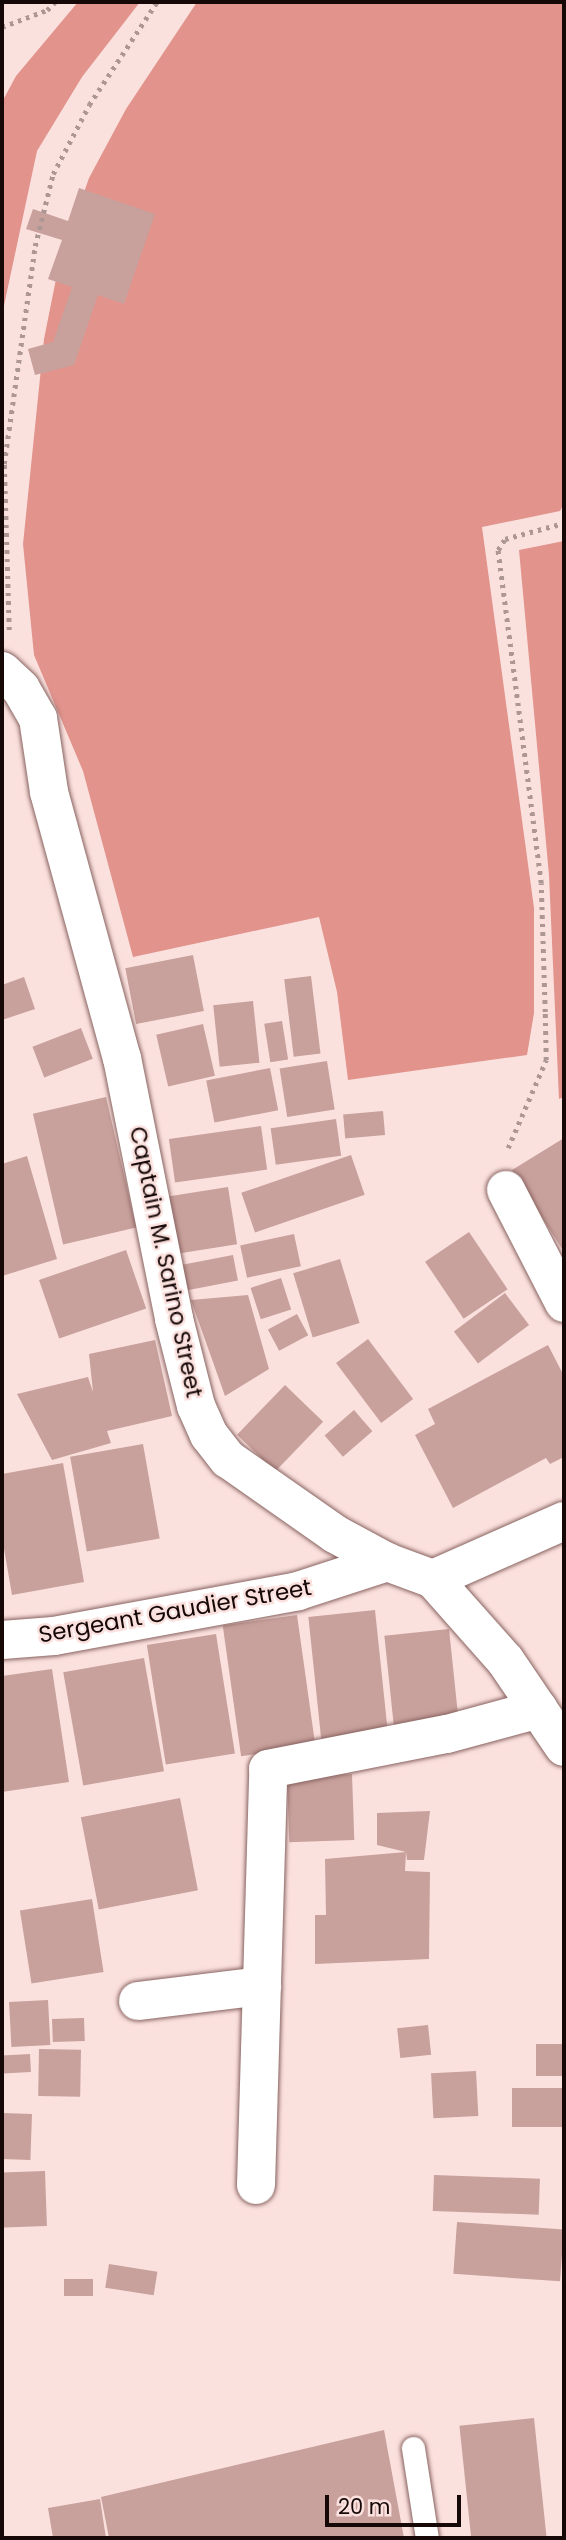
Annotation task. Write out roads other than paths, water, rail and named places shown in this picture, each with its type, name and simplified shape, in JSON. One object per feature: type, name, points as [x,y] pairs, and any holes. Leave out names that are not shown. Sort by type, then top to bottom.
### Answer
[{"type":"street","name":"Captain M. Sarino Street","points":[[6,676],[38,718],[49,792],[122,1058],[174,1319],[196,1406],[228,1459],[335,1534],[387,1562],[433,1579],[479,1627],[564,1747]]},
{"type":"street","points":[[506,1190],[564,1303]]},
{"type":"street","points":[[433,1579],[564,1521]]},
{"type":"street","name":"Sergeant Gaudier Street","points":[[2,1640],[54,1636],[298,1591],[387,1562]]},
{"type":"street","points":[[256,2185],[268,1769],[447,1734],[539,1709]]},
{"type":"street","points":[[138,2001],[262,1986]]},
{"type":"lane","points":[[413,2448],[427,2538]]}]
